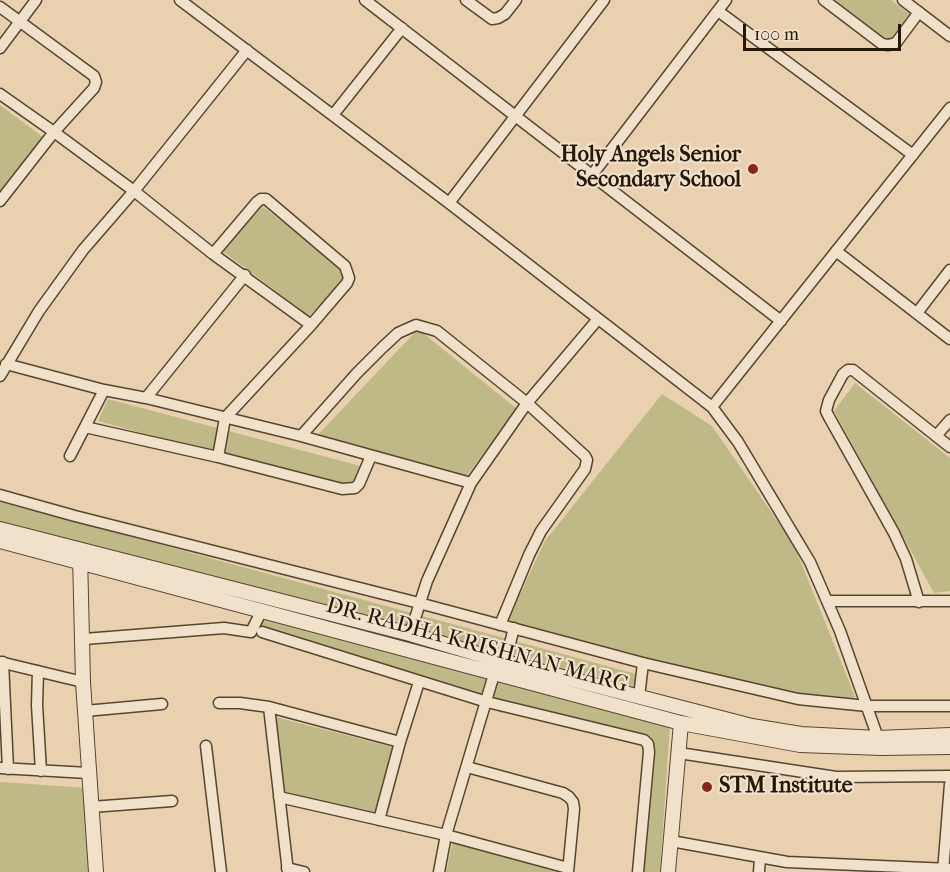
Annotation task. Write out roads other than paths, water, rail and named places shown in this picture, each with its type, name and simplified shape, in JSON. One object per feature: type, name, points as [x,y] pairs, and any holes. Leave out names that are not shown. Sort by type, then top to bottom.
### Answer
[{"type":"street","points":[[0,48],[36,0]]},
{"type":"street","points":[[180,0],[449,203],[712,407],[738,442],[810,562],[827,601],[878,738]]},
{"type":"street","points":[[466,0],[492,18],[498,18],[505,14],[516,0]]},
{"type":"street","points":[[449,203],[604,0]]},
{"type":"street","points":[[592,175],[726,0]]},
{"type":"street","points":[[824,0],[882,44],[888,45],[896,43],[919,12]]},
{"type":"street","points":[[903,0],[950,36]]},
{"type":"street","points":[[367,1],[781,321]]},
{"type":"street","points":[[0,7],[94,76],[96,82],[94,88],[54,132],[0,201]]},
{"type":"street","points":[[718,11],[912,155]]},
{"type":"street","points":[[333,116],[402,28]]},
{"type":"street","points":[[0,376],[39,311],[83,250],[134,191],[247,50]]},
{"type":"street","points":[[0,94],[134,191],[213,254],[311,325]]},
{"type":"street","points":[[712,407],[950,108]]},
{"type":"street","points":[[213,254],[261,199],[272,203],[349,272],[347,283],[225,418],[219,457]]},
{"type":"street","points":[[836,251],[950,339]]},
{"type":"street","points":[[917,313],[950,270]]},
{"type":"street","points":[[146,398],[245,275]]},
{"type":"street","points":[[410,634],[419,603],[446,536],[471,483],[527,403],[598,319]]},
{"type":"street","points":[[301,436],[382,348],[398,333],[417,325],[437,331],[527,403],[585,456],[587,465],[541,531],[500,624]]},
{"type":"street","points":[[6,364],[104,390],[301,436],[471,483]]},
{"type":"street","points":[[919,602],[906,559],[894,533],[826,411],[829,400],[843,374],[848,370],[853,370],[950,447]]},
{"type":"street","points":[[70,456],[104,390]]},
{"type":"street","points":[[936,436],[950,420]]},
{"type":"street","points":[[85,427],[219,457],[342,489],[355,489],[370,456]]},
{"type":"street","points":[[0,495],[644,663],[798,699],[867,706],[950,706]]},
{"type":"street","points":[[0,529],[80,556],[410,634],[500,667],[639,697],[682,715],[791,733],[878,738],[950,735]]},
{"type":"street","name":"DR. RADHA KRISHNAN MARG","points":[[0,540],[80,556],[262,610],[500,667],[800,745],[881,748],[950,747]]},
{"type":"street","points":[[80,556],[84,639],[83,682],[96,872]]},
{"type":"street","points":[[827,601],[950,601]]},
{"type":"street","points":[[84,639],[224,627],[251,632],[262,610]]},
{"type":"street","points":[[439,872],[446,835],[487,702],[514,628]]},
{"type":"street","points":[[262,632],[487,702],[644,740],[648,744],[649,752],[638,872]]},
{"type":"street","points":[[83,682],[1,662],[4,769],[88,773]]},
{"type":"street","points":[[639,697],[644,663]]},
{"type":"street","points":[[38,671],[37,705],[41,771]]},
{"type":"street","points":[[380,820],[400,742],[419,682]]},
{"type":"street","points":[[219,703],[269,707],[400,742]]},
{"type":"street","points":[[85,711],[162,704]]},
{"type":"street","points":[[269,707],[287,870],[304,872]]},
{"type":"street","points":[[668,872],[682,715]]},
{"type":"street","points":[[206,746],[222,872]]},
{"type":"street","points":[[679,753],[836,777],[950,777]]},
{"type":"street","points":[[279,797],[446,835],[568,870],[574,809],[569,797],[563,793],[467,767]]},
{"type":"street","points":[[671,841],[803,868],[946,870],[950,784]]},
{"type":"street","points":[[91,807],[172,801]]},
{"type":"street","points":[[759,872],[760,858]]},
{"type":"place","name":"Holy Angels Senior Secondary School","points":[[753,169]]},
{"type":"place","name":"STM Institute","points":[[707,787]]}]
